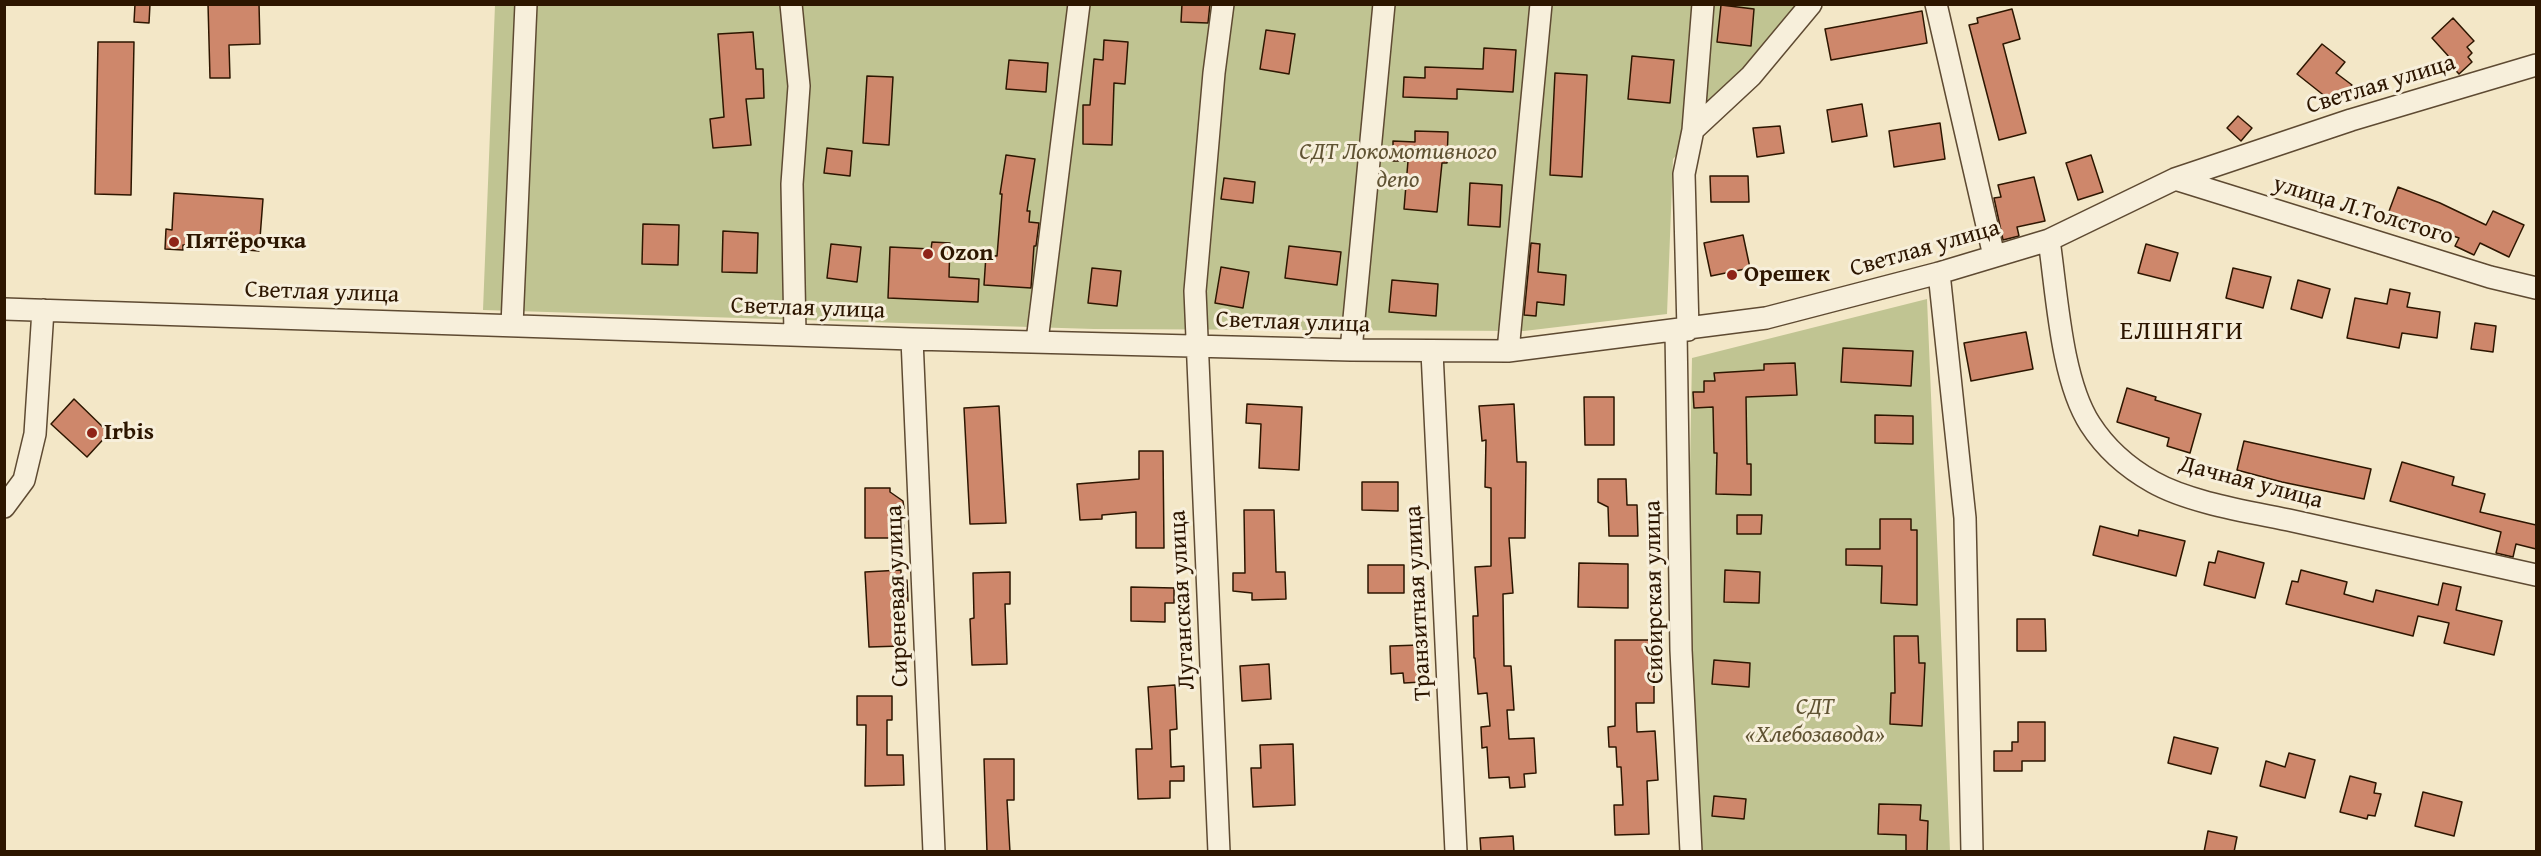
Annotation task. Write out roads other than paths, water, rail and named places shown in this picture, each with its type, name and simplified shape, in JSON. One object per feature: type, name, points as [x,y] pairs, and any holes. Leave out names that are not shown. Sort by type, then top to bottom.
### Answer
[{"type":"street","points":[[512,325],[526,4]]},
{"type":"street","points":[[790,4],[799,86],[792,184],[795,333]]},
{"type":"street","points":[[1037,341],[1079,4]]},
{"type":"street","name":"Луганская улица","points":[[1220,852],[1195,291],[1214,73],[1223,4]]},
{"type":"street","points":[[1351,350],[1384,4]]},
{"type":"street","points":[[1508,351],[1542,4]]},
{"type":"street","name":"Сибирская улица","points":[[1691,852],[1681,650],[1684,174],[1693,130],[1703,4]]},
{"type":"street","points":[[1693,130],[1751,76],[1811,4]]},
{"type":"street","points":[[1936,4],[1994,256]]},
{"type":"street","name":"Светлая улица","points":[[4,309],[795,333],[912,339],[1432,352],[1508,351],[1766,318],[1939,273],[2049,240],[2175,179],[2351,120],[2536,65]]},
{"type":"street","name":"улица Л.Толстого","points":[[2175,179],[2490,277],[2536,288]]},
{"type":"street","name":"Дачная улица","points":[[2049,240],[2070,378],[2078,401],[2090,425],[2108,448],[2128,466],[2155,483],[2183,494],[2536,575]]},
{"type":"street","points":[[1939,273],[1965,518],[1972,852]]},
{"type":"street","points":[[4,507],[24,480],[35,434],[43,310]]},
{"type":"street","name":"Сиреневая улица","points":[[912,339],[934,852]]},
{"type":"street","name":"Транзитная улица","points":[[1432,352],[1456,852]]},
{"type":"place","name":"Пятёрочка","points":[[174,242]]},
{"type":"place","name":"Ozon","points":[[928,254]]},
{"type":"place","name":"Орешек","points":[[1732,275]]},
{"type":"place","name":"Irbis","points":[[92,433]]},
{"type":"district","name":"ЕЛШНЯГИ","points":[[2182,332]]},
{"type":"park label","name":"СДТ Локомотивного депо","points":[[1398,167]]},
{"type":"park label","name":"СДТ «Хлебозавода»","points":[[1815,722]]}]
